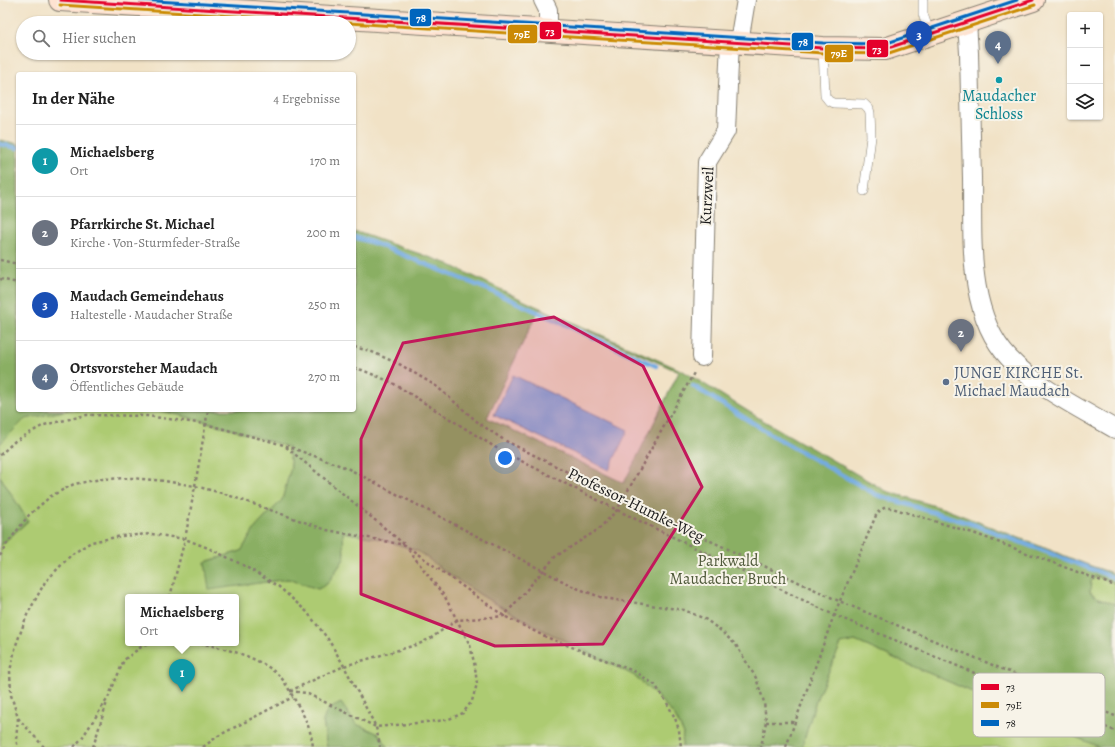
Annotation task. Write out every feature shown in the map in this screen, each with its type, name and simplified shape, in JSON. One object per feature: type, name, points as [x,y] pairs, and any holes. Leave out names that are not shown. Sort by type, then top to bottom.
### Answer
[{"type":"street","points":[[60,0],[320,16]]},
{"type":"street","points":[[543,0],[548,10],[548,30]]},
{"type":"street","name":"Kurzweil","points":[[702,357],[707,162],[726,131],[734,42],[746,0]]},
{"type":"street","points":[[356,18],[823,48],[885,49],[1033,0]]},
{"type":"street","points":[[967,22],[974,260],[980,303],[986,322],[994,338],[1008,357],[1024,373],[1045,388],[1114,426]]},
{"type":"lane","points":[[923,0],[923,14],[930,35]]},
{"type":"lane","points":[[823,48],[825,96],[833,103],[864,104],[869,109],[871,137],[864,190]]},
{"type":"path","points":[[0,260],[16,264]]},
{"type":"path","points":[[0,279],[16,283]]},
{"type":"path","points":[[356,348],[370,351],[401,365],[436,386],[480,424],[504,440],[623,500],[839,601],[1012,673]]},
{"type":"path","points":[[290,691],[344,666],[419,644],[431,638],[457,620],[504,616],[555,557],[599,529],[617,510],[702,357]]},
{"type":"path","name":"Professor-Humke-Weg","points":[[356,368],[391,382],[498,449],[617,510],[834,615],[974,673]]},
{"type":"path","points":[[171,594],[185,539],[208,412]]},
{"type":"path","points":[[0,455],[15,441],[44,425],[87,415],[147,416],[205,424],[284,445],[347,468],[574,587],[603,598],[684,610],[705,620],[720,630],[736,645],[756,678],[764,702],[766,722],[761,747]]},
{"type":"path","points":[[284,445],[405,545],[504,616],[546,637],[636,672],[654,685],[666,700],[674,718],[679,730],[681,747]]},
{"type":"path","points":[[0,556],[6,544],[29,515],[51,496],[74,484],[101,479],[132,478],[195,486],[230,496],[327,530],[405,545],[445,597],[470,645],[477,684],[472,701],[463,713],[447,720],[376,727],[306,693],[290,691]]},
{"type":"path","points":[[786,747],[839,601],[877,513],[884,508],[892,508],[976,534],[1115,586]]},
{"type":"path","points":[[18,747],[16,740],[18,718],[11,695],[10,671],[16,645],[27,615],[45,582],[71,555],[91,542],[122,536],[152,534],[185,539],[208,548],[240,564],[278,586],[307,612],[328,639],[344,666],[376,727],[380,747]]},
{"type":"path","points":[[93,747],[108,698],[124,660],[144,646]]},
{"type":"path","points":[[211,646],[238,653],[268,666],[283,680],[306,718],[312,733],[313,747]]},
{"type":"path","points":[[203,747],[218,736],[293,697]]},
{"type":"path","points":[[74,747],[82,738],[108,698]]},
{"type":"path","points":[[1105,712],[1115,716]]},
{"type":"path","points":[[18,718],[44,747]]},
{"type":"path","points":[[766,722],[795,722]]},
{"type":"path","name":"Professor-Humke-Weg","points":[[1105,727],[1115,731]]},
{"type":"highlighted area","points":[[554,317],[643,366],[702,487],[603,644],[495,646],[361,594],[361,439],[403,343]]},
{"type":"green space","points":[[0,140],[16,144],[16,412],[58,412],[25,419],[0,444]]},
{"type":"green space","name":"Parkwald Maudacher Bruch","points":[[356,232],[446,263],[531,304],[683,371],[759,418],[886,491],[945,509],[1088,565],[1115,574],[1115,583],[1096,576],[1091,581],[1090,592],[1096,597],[1115,604],[1115,747],[1099,747],[1076,737],[1105,737],[1105,673],[973,673],[973,692],[855,641],[841,644],[816,700],[802,747],[682,747],[683,732],[675,716],[655,694],[633,675],[543,630],[484,597],[447,573],[418,551],[381,539],[343,532],[344,559],[327,584],[318,589],[288,579],[209,590],[205,562],[241,551],[256,527],[282,500],[291,467],[288,447],[211,423],[167,412],[356,412]],"holes":[[[539,309],[679,372],[624,483],[487,418]]]},
{"type":"green space","points":[[58,412],[167,412],[211,423],[288,446],[291,467],[282,500],[256,527],[241,551],[205,562],[258,583],[288,579],[318,589],[327,584],[344,559],[343,532],[381,539],[418,551],[447,573],[484,597],[543,630],[633,675],[655,694],[675,716],[683,732],[682,747],[388,747],[379,734],[356,724],[323,721],[327,747],[0,747],[0,546],[28,521],[0,476],[0,444],[25,419]]},
{"type":"green space","points":[[0,476],[28,521],[0,546]]},
{"type":"green space","points":[[1097,576],[1115,583],[1115,604],[1096,597],[1090,592],[1091,581]]},
{"type":"green space","points":[[855,641],[973,692],[973,737],[1076,737],[1099,747],[802,747],[816,700],[841,644]]},
{"type":"green space","points":[[341,703],[356,724],[379,734],[388,747],[327,747],[323,721],[327,710]]},
{"type":"water","points":[[513,375],[628,430],[609,470],[494,415]]},
{"type":"waterway","points":[[0,144],[16,148]]},
{"type":"waterway","points":[[356,238],[374,243],[489,290],[656,366]]},
{"type":"waterway","points":[[693,386],[777,438],[877,495],[975,525],[1115,578]]},
{"type":"transit line","name":"73","points":[[60,0],[314,16]]},
{"type":"transit line","name":"78","points":[[140,0],[823,43],[884,44],[1017,0]]},
{"type":"transit line","name":"73","points":[[356,19],[823,48],[885,49],[1033,0]]},
{"type":"transit line","name":"79E","points":[[60,5],[235,16]]},
{"type":"transit line","name":"79E","points":[[356,23],[823,53],[886,54],[1035,5]]},
{"type":"place","name":"Maudach Gemeindehaus","points":[[919,54]]},
{"type":"place","name":"Ortsvorsteher Maudach","points":[[998,64]]},
{"type":"place","name":"Maudacher Schloss","points":[[999,80]]},
{"type":"place","name":"Pfarrkirche St. Michael","points":[[961,352]]},
{"type":"place","name":"JUNGE KIRCHE St. Michael Maudach","points":[[946,382]]},
{"type":"place","name":"Michaelsberg","points":[[182,692]]}]
